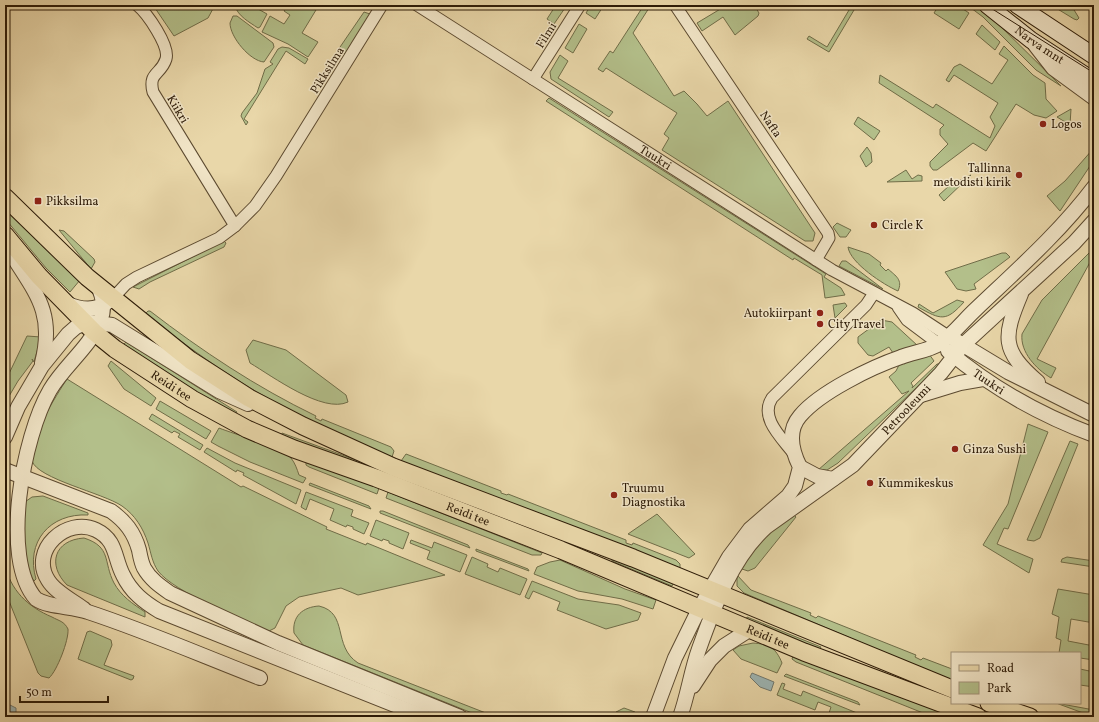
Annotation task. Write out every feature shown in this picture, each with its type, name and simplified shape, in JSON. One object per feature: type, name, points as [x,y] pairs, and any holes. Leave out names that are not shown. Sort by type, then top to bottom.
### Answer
[{"type":"main road","name":"Narva mnt","points":[[987,5],[1031,40],[1094,80]]},
{"type":"main road","name":"Narva mnt","points":[[1017,5],[1094,56]]},
{"type":"main road","name":"Reidi tee","points":[[5,197],[97,285],[108,302],[190,360],[249,398],[303,426],[393,467],[716,592],[951,689]]},
{"type":"main road","name":"Reidi tee","points":[[5,235],[39,276],[68,304],[150,373],[192,399],[247,429],[282,444],[381,480],[561,550],[749,630],[978,717]]},
{"type":"main road","points":[[992,704],[1030,717]]},
{"type":"street","name":"Kiikri","points":[[137,5],[150,19],[167,52],[163,66],[153,77],[151,84],[153,92],[235,226]]},
{"type":"street","name":"Pikksilma","points":[[108,302],[126,284],[137,277],[219,238],[235,226],[255,206],[276,176],[382,5]]},
{"type":"street","name":"Tuukri","points":[[417,5],[816,260],[851,281],[913,313],[944,340],[954,357],[983,379],[1058,422],[1094,435]]},
{"type":"street","name":"Filmi","points":[[533,79],[580,5]]},
{"type":"street","name":"Nafta","points":[[675,5],[828,233],[829,238],[816,260]]},
{"type":"street","points":[[1031,40],[1053,68],[1094,98]]},
{"type":"street","points":[[794,454],[792,439],[795,422],[811,405],[840,386],[880,365],[944,340],[1064,224],[1094,187]]},
{"type":"street","name":"Petrooleumi","points":[[716,592],[755,536],[833,478],[853,465],[920,396],[963,345],[1074,243],[1094,221]]},
{"type":"street","points":[[5,243],[43,306],[47,333],[46,350],[42,366]]},
{"type":"street","points":[[1023,289],[1009,323],[1008,341],[1011,352],[1018,362],[1052,394]]},
{"type":"street","points":[[833,478],[817,476],[800,467],[794,454],[769,419],[767,410],[768,404],[772,398],[866,305],[874,293]]},
{"type":"street","points":[[68,304],[78,308],[89,309],[108,302]]},
{"type":"street","points":[[108,302],[46,398],[11,472],[11,543],[14,566],[20,580],[31,595],[41,602],[87,611],[260,678]]},
{"type":"street","points":[[5,437],[18,407],[42,366],[68,334],[76,327],[93,326],[117,328],[219,392],[303,426]]},
{"type":"street","name":"Tuukri","points":[[944,340],[963,345],[1008,372],[1094,415]]},
{"type":"street","points":[[920,396],[960,383],[983,379]]},
{"type":"street","points":[[653,717],[675,658],[706,612],[737,545],[750,529],[788,496],[795,486],[800,467]]},
{"type":"street","points":[[11,472],[110,511],[123,520],[132,532],[143,567],[158,586],[185,601],[278,643],[460,717]]},
{"type":"street","points":[[87,611],[52,586],[47,578],[44,568],[45,554],[51,542],[61,532],[74,527],[88,527],[107,537],[114,547],[121,570],[135,593],[151,606],[169,616],[425,717]]},
{"type":"street","points":[[680,717],[688,695],[706,612]]},
{"type":"street","points":[[688,695],[710,660],[724,646],[749,630]]},
{"type":"street","points":[[264,654],[273,649],[278,643]]},
{"type":"green space","points":[[149,5],[215,5],[208,18],[174,36],[155,8]]},
{"type":"green space","points":[[251,5],[267,14],[258,28],[241,16],[236,10],[235,6]]},
{"type":"green space","points":[[288,5],[319,5],[302,33],[318,42],[308,57],[288,44],[262,32],[270,16],[284,24],[290,15],[284,11]]},
{"type":"green space","points":[[556,5],[567,5],[554,24],[547,19]]},
{"type":"green space","points":[[591,5],[604,5],[595,19],[586,13]]},
{"type":"green space","points":[[644,5],[649,8],[633,33],[674,96],[684,91],[707,116],[728,101],[815,233],[813,241],[805,241],[662,150],[669,138],[664,134],[677,113],[606,68],[603,72],[598,69],[610,51],[613,53]]},
{"type":"green space","points":[[727,5],[754,5],[759,13],[758,16],[735,35],[723,17],[702,31],[697,23]]},
{"type":"green space","points":[[852,5],[857,5],[829,52],[807,39],[809,36],[827,47]]},
{"type":"green space","points":[[939,5],[957,5],[969,13],[959,29],[934,13]]},
{"type":"green space","points":[[967,5],[979,5],[1061,86],[1036,70],[983,17]]},
{"type":"green space","points":[[1051,5],[1071,5],[1079,18],[1077,20],[1074,19]]},
{"type":"green space","points":[[364,12],[370,14],[345,54],[338,50]]},
{"type":"green space","points":[[233,16],[237,16],[273,43],[274,47],[264,62],[259,61],[247,53],[237,41],[233,35],[230,23]]},
{"type":"green space","points":[[579,24],[587,29],[573,53],[565,48]]},
{"type":"green space","points":[[982,25],[1000,42],[995,50],[976,34]]},
{"type":"green space","points":[[1004,46],[1033,75],[1045,83],[1046,99],[1057,111],[1046,118],[1034,115],[1016,104],[986,151],[973,143],[937,170],[933,170],[930,166],[930,162],[948,144],[940,135],[940,129],[944,125],[879,83],[880,75],[933,108],[936,104],[990,138],[995,126],[990,117],[998,103],[954,75],[949,82],[946,80],[954,67],[960,64],[992,84],[1008,60],[999,54]]},
{"type":"green space","points":[[282,47],[289,48],[308,59],[305,64],[286,51],[244,119],[248,122],[246,125],[241,116],[242,113],[257,93],[265,69],[273,64],[270,62],[278,49]]},
{"type":"green space","points":[[560,55],[568,61],[558,78],[613,112],[609,117],[551,79],[550,72]]},
{"type":"green space","points":[[549,98],[826,274],[824,277],[841,288],[845,295],[825,298],[822,275],[794,258],[793,260],[546,101]]},
{"type":"green space","points":[[1071,109],[1070,125],[1057,117]]},
{"type":"green space","points":[[858,117],[880,131],[874,140],[854,124]]},
{"type":"green space","points":[[867,147],[871,153],[872,162],[866,167],[860,156]]},
{"type":"green space","points":[[1093,149],[1094,160],[1060,211],[1047,196],[1065,181]]},
{"type":"green space","points":[[906,170],[912,179],[918,175],[922,176],[922,181],[887,182]]},
{"type":"green space","points":[[971,175],[944,201],[939,195],[950,185]]},
{"type":"green space","points":[[5,208],[80,280],[70,292],[46,268],[7,221],[5,217]]},
{"type":"green space","points":[[837,223],[851,230],[846,237],[840,237],[833,227]]},
{"type":"green space","points":[[59,230],[64,231],[94,259],[95,262],[91,269]]},
{"type":"green space","points":[[224,241],[226,243],[224,247],[150,282],[139,289],[133,287]]},
{"type":"green space","points":[[848,247],[869,254],[881,263],[880,265],[886,271],[888,269],[894,274],[898,278],[900,284],[898,291],[868,273],[855,260]]},
{"type":"green space","points":[[1094,248],[1094,255],[1037,359],[1056,368],[1051,378],[1035,365],[1026,353],[1022,341],[1022,334],[1042,300]]},
{"type":"green space","points":[[1006,253],[1010,257],[974,284],[976,289],[966,291],[957,289],[945,272]]},
{"type":"green space","points":[[842,261],[846,261],[883,289],[839,266]]},
{"type":"green space","points":[[957,300],[964,302],[948,316],[943,317],[932,315],[918,307],[919,304],[933,313]]},
{"type":"green space","points":[[845,303],[847,306],[835,318],[833,305]]},
{"type":"green space","points":[[148,311],[230,368],[272,393],[316,416],[315,418],[321,421],[322,419],[391,447],[394,451],[392,457],[316,423],[254,390],[222,370],[175,337],[145,314]]},
{"type":"green space","points":[[881,320],[892,322],[918,346],[893,353],[889,347],[873,356],[868,355],[858,343],[858,337]]},
{"type":"green space","points":[[27,336],[41,337],[34,362],[32,359],[33,361],[18,381],[5,403],[5,382]]},
{"type":"green space","points":[[253,340],[286,350],[346,395],[348,402],[338,404],[325,403],[312,398],[298,392],[250,363],[246,350]]},
{"type":"green space","points":[[126,342],[237,412],[235,415],[195,392],[123,345]]},
{"type":"green space","points":[[929,354],[934,361],[911,383],[913,386],[912,388],[937,364],[941,364],[838,463],[827,470],[818,470],[909,391],[902,394],[889,377],[896,371],[900,363]]},
{"type":"green space","points":[[111,361],[156,398],[151,406],[124,389],[108,366]]},
{"type":"green space","points":[[67,379],[241,487],[243,486],[327,527],[326,529],[366,545],[367,543],[445,575],[358,595],[341,588],[299,597],[286,606],[275,628],[269,631],[210,605],[178,588],[158,571],[153,561],[144,532],[135,518],[127,510],[113,501],[46,474],[37,468],[32,461],[31,453],[38,431],[50,407]]},
{"type":"green space","points":[[160,401],[211,431],[206,439],[156,409]]},
{"type":"green space","points":[[152,414],[203,445],[200,450],[178,437],[180,434],[174,431],[172,433],[149,419]]},
{"type":"green space","points":[[1028,424],[1048,432],[1008,529],[1004,528],[997,544],[1033,559],[1029,573],[983,545],[1008,504]]},
{"type":"green space","points":[[219,428],[267,445],[285,454],[291,458],[299,475],[306,478],[303,483],[250,462],[211,442]]},
{"type":"green space","points":[[282,433],[386,471],[385,474],[281,436]]},
{"type":"green space","points":[[1070,441],[1078,444],[1040,538],[1034,541],[1027,540]]},
{"type":"green space","points":[[207,448],[235,463],[301,490],[296,504],[243,475],[244,473],[237,470],[236,472],[204,452]]},
{"type":"green space","points":[[406,454],[501,491],[501,493],[508,494],[626,540],[626,543],[632,545],[633,543],[676,560],[680,564],[680,568],[401,461]]},
{"type":"green space","points":[[306,462],[379,488],[377,494],[309,467],[306,465]]},
{"type":"green space","points":[[310,483],[369,506],[371,509],[309,485]]},
{"type":"green space","points":[[306,492],[353,510],[351,516],[369,523],[364,534],[353,529],[353,527],[347,525],[346,527],[330,520],[334,509],[310,499],[306,510],[301,507]]},
{"type":"green space","points":[[388,492],[542,553],[541,555],[532,555],[386,498]]},
{"type":"green space","points":[[43,496],[88,513],[88,515],[62,519],[44,532],[34,553],[36,579],[34,581],[25,567],[22,504],[32,497]]},
{"type":"green space","points":[[380,511],[468,545],[470,548],[380,513]]},
{"type":"green space","points":[[657,514],[695,554],[689,558],[628,534]]},
{"type":"green space","points":[[794,515],[796,517],[755,568],[748,571],[739,568],[753,545]]},
{"type":"green space","points":[[376,520],[409,533],[403,549],[389,543],[389,541],[383,539],[382,541],[370,536]]},
{"type":"green space","points":[[84,538],[99,546],[103,551],[117,588],[136,606],[145,612],[145,617],[67,585],[57,570],[57,555],[60,548],[66,543]]},
{"type":"green space","points":[[411,540],[432,548],[434,542],[467,555],[460,572],[427,559],[430,551],[410,543]]},
{"type":"green space","points":[[476,549],[528,569],[529,571],[476,551]]},
{"type":"green space","points":[[472,557],[488,564],[487,567],[498,572],[500,568],[527,579],[520,595],[465,574]]},
{"type":"green space","points":[[1067,557],[1094,561],[1094,567],[1061,562],[1062,559]]},
{"type":"green space","points":[[612,558],[674,582],[672,586],[612,561]]},
{"type":"green space","points":[[560,560],[625,589],[656,600],[653,609],[622,599],[578,591],[534,574],[537,567]]},
{"type":"green space","points":[[5,564],[11,582],[21,596],[35,608],[63,623],[68,629],[67,640],[62,655],[49,678],[41,676],[38,673],[5,591]]},
{"type":"green space","points":[[737,575],[751,590],[811,613],[810,615],[816,618],[818,616],[916,655],[915,657],[921,660],[923,658],[951,669],[951,681],[744,593],[737,586]]},
{"type":"green space","points":[[532,581],[578,599],[619,605],[641,613],[638,620],[606,629],[557,610],[560,602],[533,591],[529,599],[525,597]]},
{"type":"green space","points":[[1058,589],[1094,595],[1094,623],[1071,619],[1068,641],[1094,646],[1094,660],[1081,658],[1081,652],[1059,652],[1061,640],[1056,638],[1059,617],[1052,614]]},
{"type":"green space","points":[[319,606],[328,610],[334,615],[338,623],[345,648],[350,656],[358,663],[496,717],[482,717],[303,645],[294,633],[297,617],[308,608]]},
{"type":"green space","points":[[747,617],[821,647],[819,650],[745,621]]},
{"type":"green space","points":[[90,631],[111,640],[112,645],[104,665],[134,676],[133,679],[131,680],[78,659],[87,632]]},
{"type":"green space","points":[[753,643],[763,644],[774,650],[782,663],[777,673],[741,659],[733,650],[739,646]]},
{"type":"green space","points":[[793,656],[956,717],[933,717],[796,662],[792,659]]},
{"type":"green space","points":[[1081,669],[1094,672],[1094,687],[1081,685]]},
{"type":"green space","points":[[786,674],[858,702],[860,705],[784,676]]},
{"type":"green space","points":[[782,683],[785,684],[783,689],[801,696],[803,691],[857,713],[856,717],[831,717],[828,716],[831,707],[818,702],[815,710],[777,695]]},
{"type":"green space","points":[[1059,704],[1094,710],[1094,717]]},
{"type":"green space","points":[[624,708],[635,712],[640,717],[615,717],[616,712]]},
{"type":"water","points":[[752,673],[774,682],[771,691],[760,687],[750,677]]},
{"type":"water","points":[[5,699],[8,704],[16,708],[16,717],[5,717]]},
{"type":"tram line","points":[[986,5],[1094,73]]},
{"type":"place","name":"Logos","points":[[1043,124]]},
{"type":"place","name":"Tallinna metodisti kirik","points":[[1019,175]]},
{"type":"place","name":"Pikksilma","points":[[38,201]]},
{"type":"place","name":"Circle K","points":[[874,225]]},
{"type":"place","name":"Autokiirpant","points":[[820,313]]},
{"type":"place","name":"City Travel","points":[[820,324]]},
{"type":"place","name":"Ginza Sushi","points":[[955,449]]},
{"type":"place","name":"Kummikeskus","points":[[870,483]]},
{"type":"place","name":"Truumu Diagnostika","points":[[614,495]]}]
